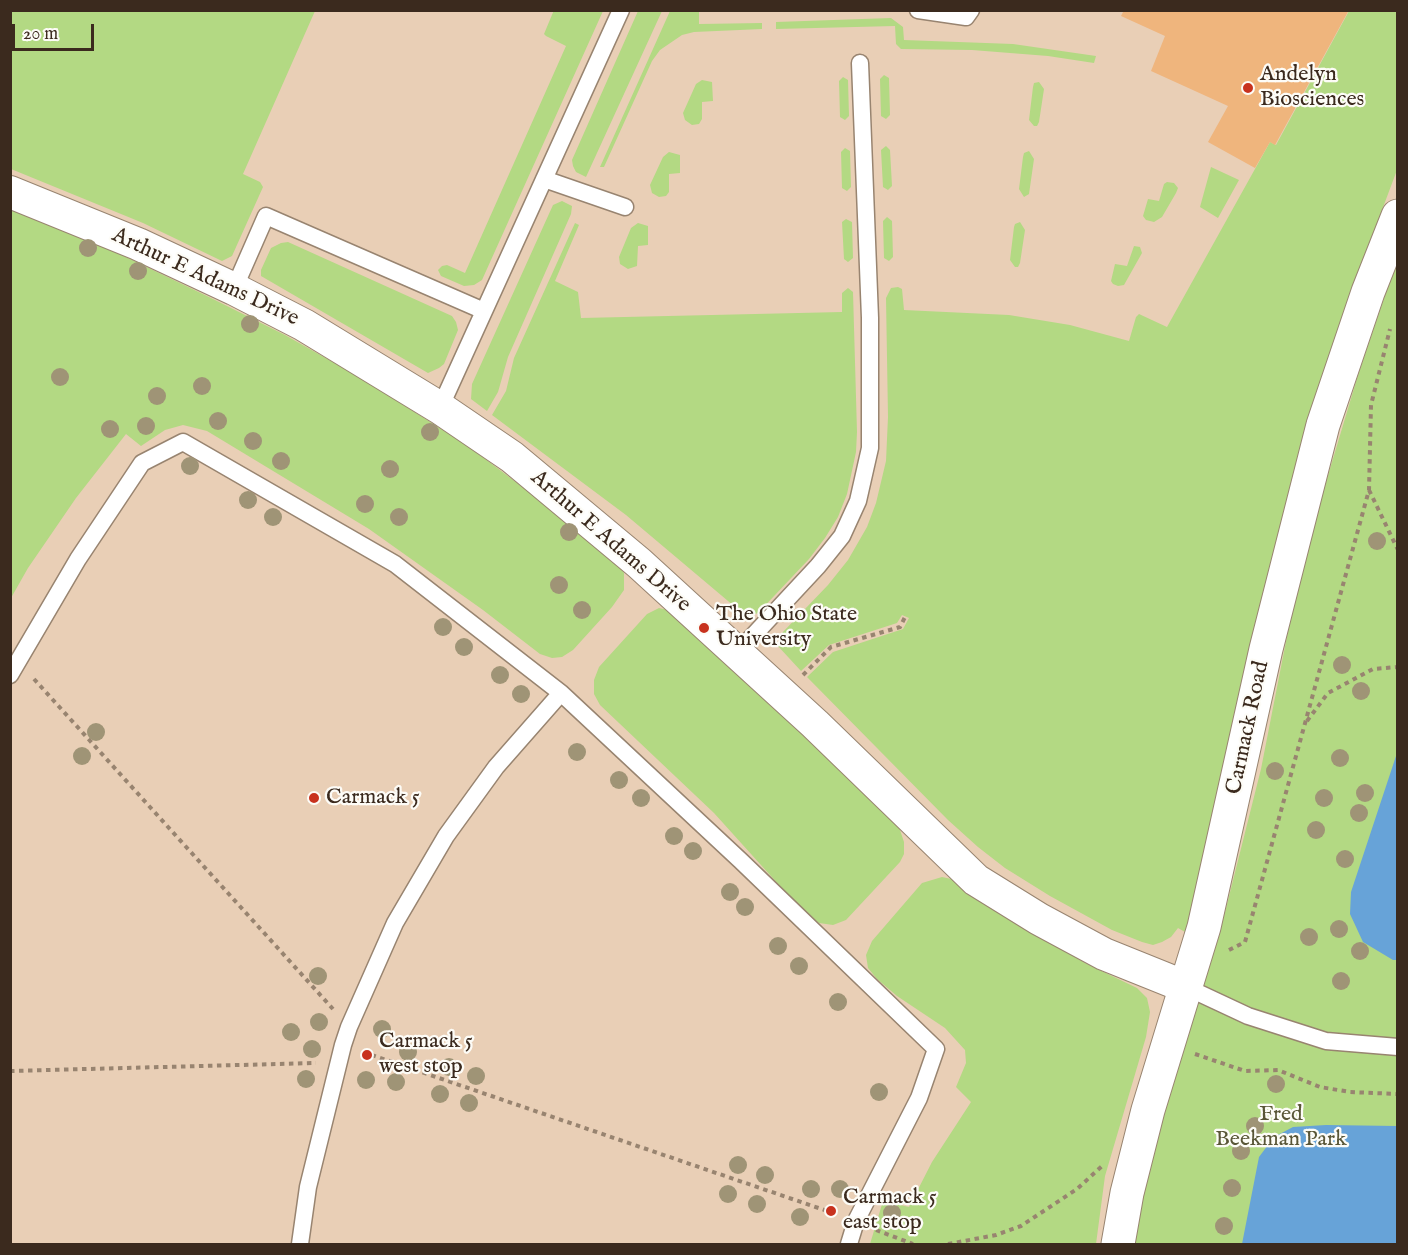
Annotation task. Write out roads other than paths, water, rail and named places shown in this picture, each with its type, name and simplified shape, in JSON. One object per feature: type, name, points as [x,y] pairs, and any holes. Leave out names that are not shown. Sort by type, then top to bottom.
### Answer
[{"type":"street","name":"Arthur E Adams Drive","points":[[10,192],[138,244],[234,289],[304,325],[440,408],[512,457],[639,563],[815,724],[975,880],[1038,919],[1104,954],[1186,987]]},
{"type":"street","name":"Carmack Road","points":[[1118,1245],[1127,1193],[1148,1110],[1204,927],[1266,649],[1323,425],[1368,292],[1398,216]]},
{"type":"lane","points":[[440,408],[621,10]]},
{"type":"lane","points":[[918,10],[966,17],[971,10]]},
{"type":"lane","points":[[737,653],[810,575],[842,536],[858,501],[870,448],[870,318],[860,63]]},
{"type":"lane","points":[[544,178],[625,207]]},
{"type":"lane","points":[[234,289],[266,216],[484,311]]},
{"type":"lane","points":[[14,667],[78,560],[142,463],[183,442],[395,564],[561,693],[741,861],[936,1049],[919,1098],[856,1221],[849,1245]]},
{"type":"lane","points":[[300,1245],[308,1187],[343,1045],[395,923],[446,836],[496,766],[561,693]]},
{"type":"lane","points":[[1186,987],[1248,1016],[1326,1041],[1398,1047]]},
{"type":"water","points":[[1397,753],[1398,960],[1393,960],[1363,942],[1350,914],[1351,892]]},
{"type":"water","points":[[1397,1126],[1397,1244],[1242,1244],[1259,1157],[1274,1137],[1293,1127]]},
{"type":"place","name":"Andelyn Biosciences","points":[[1248,88]]},
{"type":"place","name":"The Ohio State University","points":[[704,628]]},
{"type":"place","name":"Carmack 5","points":[[314,798]]},
{"type":"place","name":"Carmack 5 west stop","points":[[367,1055]]},
{"type":"place","name":"Carmack 5 east stop","points":[[831,1211]]},
{"type":"park label","name":"Fred Beekman Park","points":[[1281,1128]]}]
